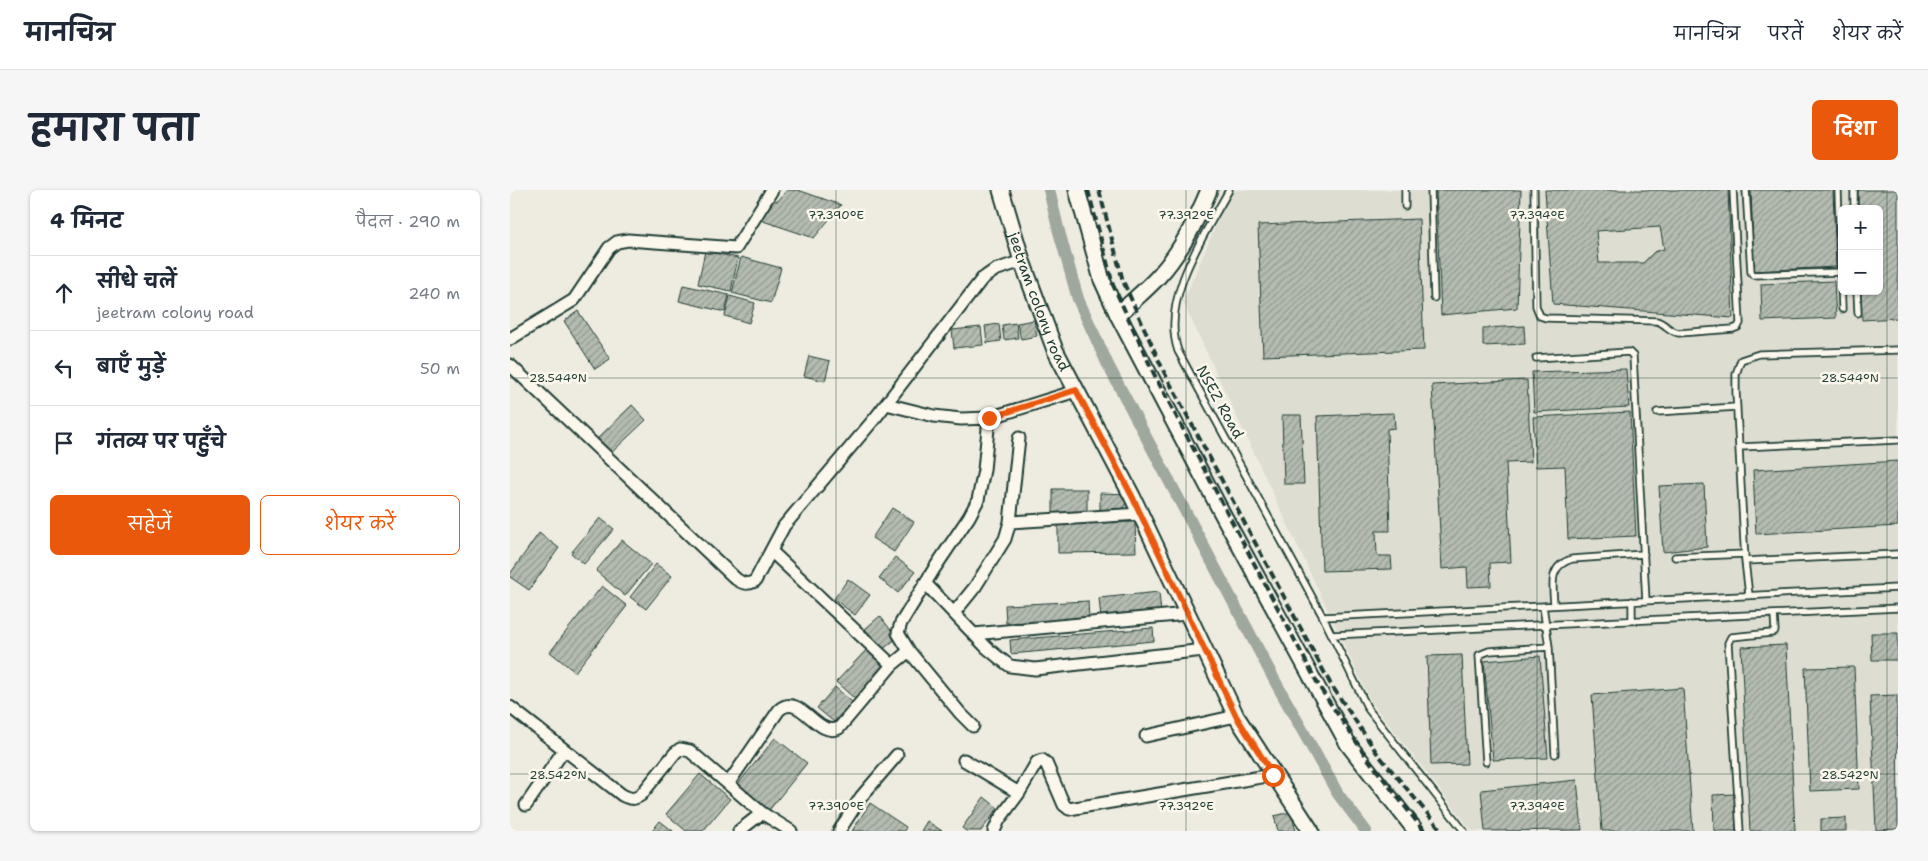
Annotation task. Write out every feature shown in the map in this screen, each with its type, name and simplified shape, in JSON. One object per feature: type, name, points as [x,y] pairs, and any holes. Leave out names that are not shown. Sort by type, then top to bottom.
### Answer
[{"type":"street","points":[[510,339],[574,300],[609,248],[617,242],[628,240],[729,249],[736,248],[772,190]]},
{"type":"street","name":"jeetram colony road","points":[[1001,190],[1022,261],[1055,350],[1140,514],[1236,716],[1311,831]]},
{"type":"street","points":[[1077,190],[1102,280],[1118,315],[1222,513],[1344,736],[1411,829]]},
{"type":"street","points":[[1118,315],[1158,277],[1179,250],[1195,222],[1209,190]]},
{"type":"street","points":[[510,365],[736,579],[742,583],[750,584],[755,581],[784,526],[886,404],[982,279],[995,270],[1022,261]]},
{"type":"street","points":[[886,404],[934,416],[961,419],[989,418],[1076,390]]},
{"type":"street","points":[[973,726],[909,651],[898,633],[901,623],[925,583],[969,517],[978,500],[983,478],[989,418]]},
{"type":"street","points":[[954,613],[975,587],[1005,539],[1010,522],[1019,438]]},
{"type":"street","points":[[1010,522],[1140,514]]},
{"type":"street","points":[[771,551],[892,664]]},
{"type":"street","points":[[925,583],[986,648],[1010,666],[1035,670],[1204,650]]},
{"type":"street","points":[[974,634],[1187,614]]},
{"type":"street","points":[[728,784],[784,705],[790,704],[797,707],[827,729],[833,731],[839,728],[892,664],[909,651]]},
{"type":"street","points":[[510,707],[622,795],[630,799],[636,799],[641,795],[674,753],[680,749],[690,751],[762,812],[790,831]]},
{"type":"street","points":[[1146,736],[1236,716]]},
{"type":"street","points":[[526,805],[564,750]]},
{"type":"street","points":[[839,831],[861,798],[897,755]]},
{"type":"street","points":[[964,760],[1019,793]]},
{"type":"street","points":[[994,831],[999,820],[1019,793],[1037,762],[1042,760],[1046,763],[1064,805],[1069,809],[1273,775]]},
{"type":"street","points":[[739,831],[762,812]]},
{"type":"lane","name":"NSEZ Road","points":[[1229,190],[1189,263],[1180,286],[1176,318],[1176,344],[1188,371],[1323,617],[1368,709],[1464,831]]},
{"type":"lane","points":[[1405,190],[1405,206]]},
{"type":"lane","points":[[1431,190],[1434,298]]},
{"type":"lane","points":[[1534,190],[1536,306],[1540,316],[1546,318],[1657,321],[1679,333],[1733,330],[1740,323],[1733,190]]},
{"type":"lane","points":[[1746,190],[1751,272],[1753,275],[1838,272]]},
{"type":"lane","points":[[1838,190],[1839,250]]},
{"type":"lane","points":[[1854,190],[1854,205]]},
{"type":"lane","points":[[1841,295],[1842,309]]},
{"type":"lane","points":[[1857,295],[1858,313]]},
{"type":"lane","points":[[1749,595],[1745,561],[1737,407],[1736,374],[1741,360],[1759,354],[1898,350]]},
{"type":"lane","points":[[1536,358],[1629,352],[1633,356],[1646,601]]},
{"type":"lane","points":[[1657,412],[1737,407]]},
{"type":"lane","points":[[1740,447],[1898,440]]},
{"type":"lane","points":[[1554,605],[1554,574],[1556,567],[1563,562],[1572,559],[1644,554]]},
{"type":"lane","points":[[1676,557],[1745,554]]},
{"type":"lane","points":[[1745,561],[1898,554]]},
{"type":"lane","points":[[1323,617],[1898,588]]},
{"type":"lane","points":[[1632,601],[1632,620]]},
{"type":"lane","points":[[1543,606],[1549,647],[1555,754]]},
{"type":"lane","points":[[1332,635],[1898,608]]},
{"type":"lane","points":[[1740,831],[1728,642],[1731,637],[1772,633],[1775,631],[1774,614]]},
{"type":"lane","points":[[1486,762],[1479,655],[1489,651],[1549,647]]},
{"type":"shaded area","points":[[1231,190],[1898,190],[1898,831],[1472,831],[1371,702],[1183,302]]},
{"type":"building","points":[[787,190],[798,190],[841,205],[814,238],[760,220],[774,200],[778,201]]},
{"type":"building","points":[[1436,190],[1521,190],[1517,308],[1441,315]]},
{"type":"building","points":[[1545,190],[1728,190],[1733,318],[1553,304]],"holes":[[[1660,227],[1664,249],[1654,252],[1643,263],[1599,263],[1596,231]]]},
{"type":"building","points":[[1751,190],[1833,190],[1836,267],[1754,271]]},
{"type":"building","points":[[1858,190],[1898,190],[1898,318],[1862,320],[1861,295],[1883,295],[1883,205],[1858,205]]},
{"type":"building","points":[[1419,219],[1424,350],[1263,356],[1258,225]]},
{"type":"building","points":[[705,251],[738,258],[731,291],[698,284]]},
{"type":"building","points":[[741,257],[781,268],[771,303],[732,293]]},
{"type":"building","points":[[1834,281],[1836,318],[1762,321],[1761,284]]},
{"type":"building","points":[[683,285],[729,295],[725,312],[679,301]]},
{"type":"building","points":[[730,296],[755,303],[749,323],[725,316]]},
{"type":"building","points":[[578,311],[610,359],[595,369],[564,321]]},
{"type":"building","points":[[1034,320],[1037,336],[1021,339],[1017,323]]},
{"type":"building","points":[[1016,323],[1018,338],[1004,340],[1002,325]]},
{"type":"building","points":[[999,324],[1001,341],[987,343],[985,326]]},
{"type":"building","points":[[1524,326],[1525,344],[1483,346],[1483,328]]},
{"type":"building","points":[[981,327],[983,345],[954,348],[952,330]]},
{"type":"building","points":[[809,356],[830,361],[825,381],[804,376]]},
{"type":"building","points":[[1626,369],[1629,407],[1534,412],[1532,372]]},
{"type":"building","points":[[1527,380],[1531,462],[1506,463],[1511,562],[1490,563],[1491,586],[1468,587],[1467,567],[1442,569],[1432,385]]},
{"type":"building","points":[[632,405],[646,420],[610,454],[596,440]]},
{"type":"building","points":[[1630,412],[1636,536],[1568,539],[1565,466],[1536,467],[1533,417]]},
{"type":"building","points":[[1394,413],[1395,428],[1387,429],[1390,531],[1376,531],[1377,556],[1391,556],[1392,569],[1322,571],[1317,416]]},
{"type":"building","points":[[1282,415],[1301,415],[1304,484],[1284,484]]},
{"type":"building","points":[[1898,461],[1898,526],[1756,534],[1753,470]]},
{"type":"building","points":[[1704,484],[1707,547],[1663,552],[1659,486]]},
{"type":"building","points":[[1053,489],[1087,489],[1087,513],[1053,513]]},
{"type":"building","points":[[1100,493],[1128,494],[1124,509],[1100,512]]},
{"type":"building","points":[[892,508],[914,522],[894,552],[872,538]]},
{"type":"building","points":[[600,518],[614,529],[584,564],[571,553]]},
{"type":"building","points":[[1135,522],[1136,552],[1058,553],[1058,523]]},
{"type":"building","points":[[539,533],[559,548],[529,590],[510,577],[510,574]]},
{"type":"building","points":[[622,540],[651,564],[625,596],[596,571]]},
{"type":"building","points":[[895,557],[915,572],[898,593],[879,578]]},
{"type":"building","points":[[656,564],[672,576],[646,609],[630,597]]},
{"type":"building","points":[[848,579],[870,595],[855,615],[834,599]]},
{"type":"building","points":[[602,586],[627,606],[575,672],[550,652]]},
{"type":"building","points":[[1159,592],[1161,613],[1101,619],[1099,598]]},
{"type":"building","points":[[1088,601],[1089,619],[1006,623],[1005,605]]},
{"type":"building","points":[[880,616],[897,638],[882,650],[865,629]]},
{"type":"building","points":[[1153,628],[1154,641],[1011,654],[1010,640]]},
{"type":"building","points":[[1871,633],[1898,633],[1898,660],[1872,660]]},
{"type":"building","points":[[1786,645],[1795,831],[1750,831],[1741,647]]},
{"type":"building","points":[[868,648],[888,666],[856,700],[836,682]]},
{"type":"building","points":[[1462,655],[1467,764],[1431,765],[1427,656]]},
{"type":"building","points":[[1540,656],[1548,758],[1493,760],[1484,661]]},
{"type":"building","points":[[1854,667],[1859,789],[1810,791],[1805,668]]},
{"type":"building","points":[[835,687],[852,702],[834,722],[817,708]]},
{"type":"building","points":[[1683,688],[1693,831],[1602,831],[1592,695]]},
{"type":"building","points":[[1897,695],[1898,829],[1876,830],[1870,696]]},
{"type":"building","points":[[775,738],[807,763],[766,814],[734,789]]},
{"type":"building","points":[[700,774],[730,799],[703,831],[686,831],[666,814]]},
{"type":"building","points":[[1577,780],[1582,830],[1485,831],[1481,790]]},
{"type":"building","points":[[1735,794],[1736,831],[1714,831],[1713,795]]},
{"type":"building","points":[[984,797],[998,808],[981,831],[966,831],[962,828]]},
{"type":"building","points":[[870,803],[906,827],[904,831],[852,831]]},
{"type":"building","points":[[1291,812],[1296,831],[1278,831],[1274,816]]},
{"type":"building","points":[[1846,818],[1846,831],[1821,831],[1821,819]]},
{"type":"building","points":[[660,821],[673,831],[652,831]]},
{"type":"building","points":[[927,821],[942,831],[921,831]]},
{"type":"waterway","points":[[1049,190],[1078,299],[1108,365],[1276,683],[1338,794],[1366,831]]},
{"type":"railway","points":[[1088,190],[1113,285],[1155,376],[1320,688],[1368,759],[1424,831]]},
{"type":"railway","points":[[1099,190],[1123,281],[1164,372],[1330,683],[1377,753],[1442,831]]},
{"type":"route","points":[[989,418],[1076,390],[1132,496],[1236,716],[1273,775]]}]
